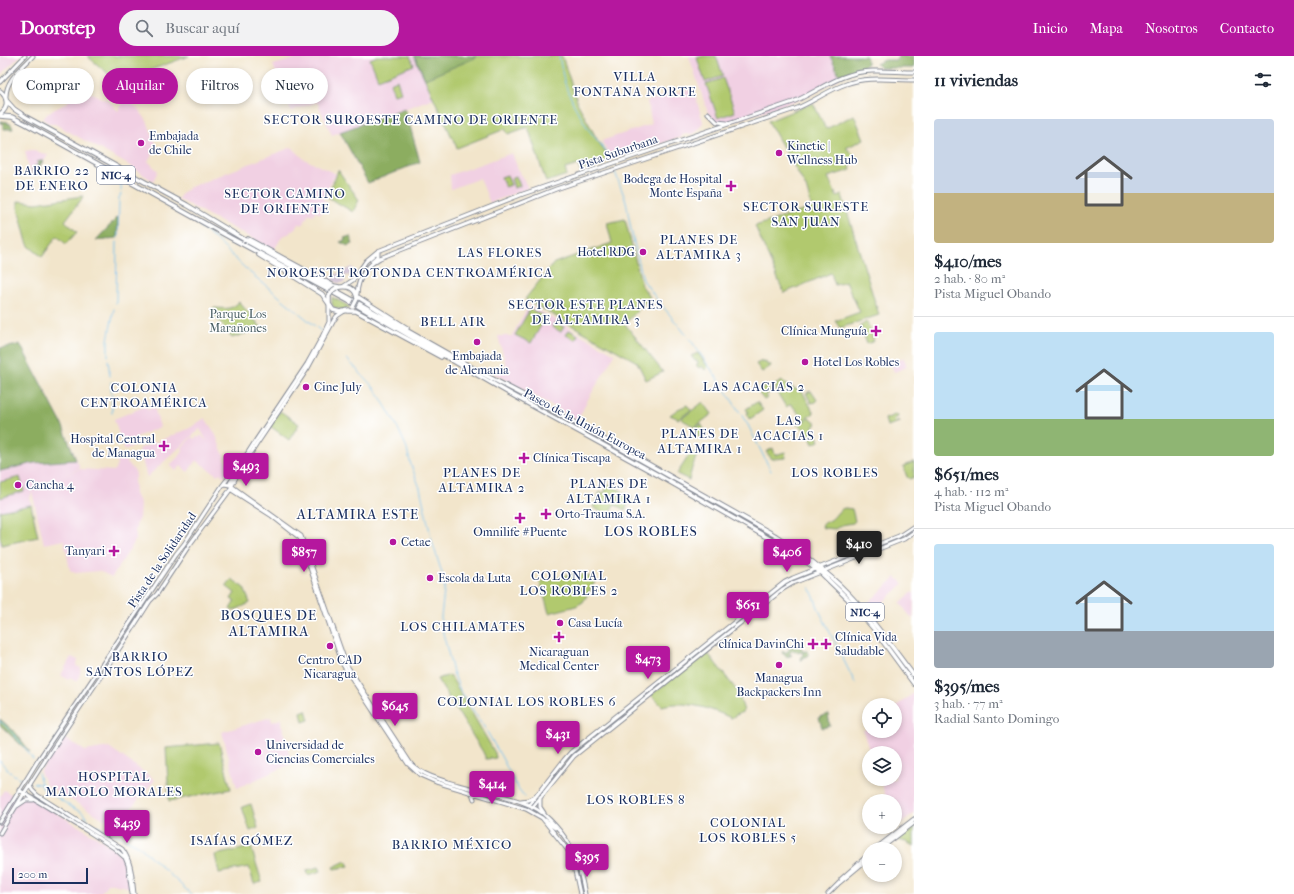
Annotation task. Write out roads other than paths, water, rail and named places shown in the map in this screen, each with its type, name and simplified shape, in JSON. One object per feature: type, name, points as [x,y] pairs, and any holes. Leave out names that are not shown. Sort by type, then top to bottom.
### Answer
[{"type":"highway","name":"NIC-4","points":[[0,91],[14,109],[22,115],[231,231],[359,305]]},
{"type":"highway","name":"NIC-4","points":[[6,99],[5,109],[0,115],[26,124],[231,238],[359,305]]},
{"type":"highway","points":[[231,231],[333,285],[353,289],[357,297],[353,307],[346,311]]},
{"type":"highway","points":[[231,238],[324,295],[333,310],[336,312],[356,311],[428,351],[454,362]]},
{"type":"highway","points":[[329,304],[329,296],[333,290],[340,287]]},
{"type":"highway","name":"Paseo de la Unión Europea","points":[[357,297],[430,341],[442,350]]},
{"type":"highway","name":"Paseo de la Unión Europea","points":[[359,305],[776,535],[798,550],[848,598],[914,676]]},
{"type":"highway","name":"Paseo de la Unión Europea","points":[[359,305],[509,394],[658,474],[761,533],[818,568]]},
{"type":"highway","points":[[761,533],[778,548]]},
{"type":"highway","name":"Paseo de la Unión Europea","points":[[822,572],[856,601],[880,631],[914,684]]},
{"type":"main road","points":[[0,82],[25,56]]},
{"type":"main road","points":[[6,99],[6,88],[10,81],[33,56]]},
{"type":"main road","points":[[865,72],[861,77],[866,80]]},
{"type":"main road","name":"Pista Suburbana","points":[[340,287],[352,282],[366,261],[378,252],[523,194],[797,100],[835,80],[850,74],[865,72],[914,72]]},
{"type":"main road","name":"Pista Suburbana","points":[[357,297],[358,283],[373,262],[556,189],[795,109],[843,85],[866,80],[914,80]]},
{"type":"main road","points":[[708,113],[714,120],[719,122],[734,122]]},
{"type":"main road","points":[[364,273],[370,263],[378,256],[378,252]]},
{"type":"main road","name":"Pista de la Solidaridad","points":[[0,822],[19,790],[141,607],[224,484],[267,425],[307,364],[322,337],[329,320],[329,304]]},
{"type":"main road","points":[[267,425],[272,422],[308,368],[334,320],[339,314],[346,311]]},
{"type":"main road","name":"Pista de la Solidaridad","points":[[0,833],[24,793],[150,601],[227,494],[267,425]]},
{"type":"main road","points":[[230,487],[237,468]]},
{"type":"main road","points":[[235,480],[235,485],[239,493]]},
{"type":"main road","points":[[224,484],[301,536],[346,664],[411,764],[422,773],[437,779],[520,802],[531,806],[546,816]]},
{"type":"main road","points":[[220,490],[221,492],[227,494],[239,493]]},
{"type":"main road","points":[[252,502],[300,538],[343,665],[408,764],[416,772],[436,782],[528,809],[542,818],[559,831],[572,852],[580,894]]},
{"type":"main road","points":[[520,802],[539,796],[567,756],[776,589],[793,578],[899,536],[914,526]]},
{"type":"main road","points":[[528,809],[574,756],[783,589],[793,583],[904,539],[914,532]]},
{"type":"main road","points":[[139,598],[141,607]]},
{"type":"main road","points":[[30,784],[32,790],[37,795],[122,849],[127,855],[130,865],[133,894]]},
{"type":"main road","points":[[19,790],[114,848],[124,857]]},
{"type":"main road","points":[[470,792],[474,795],[474,799]]},
{"type":"main road","points":[[539,796],[540,807],[570,847],[577,861],[585,894]]},
{"type":"main road","points":[[14,809],[26,800],[32,799],[38,801]]},
{"type":"main road","points":[[542,818],[567,848],[572,858]]},
{"type":"main road","points":[[884,842],[914,819]]},
{"type":"main road","points":[[889,842],[914,823]]},
{"type":"main road","points":[[114,848],[122,849]]},
{"type":"main road","points":[[122,849],[129,870],[133,894]]},
{"type":"main road","points":[[839,883],[850,870],[862,860]]},
{"type":"main road","points":[[577,861],[581,885],[580,894]]},
{"type":"main road","points":[[850,870],[862,863]]},
{"type":"main road","points":[[828,894],[862,863]]},
{"type":"waterway","points":[[559,56],[564,81],[574,105],[588,129],[611,159]]},
{"type":"waterway","points":[[615,172],[626,201],[631,230],[643,280],[692,342],[720,382],[748,425],[771,471]]},
{"type":"waterway","points":[[109,176],[120,183],[121,191]]},
{"type":"waterway","points":[[118,238],[119,198],[121,194]]},
{"type":"waterway","points":[[200,227],[211,235],[247,270],[321,331]]},
{"type":"waterway","points":[[116,303],[117,242]]},
{"type":"waterway","points":[[108,356],[108,340],[114,309]]},
{"type":"waterway","points":[[347,359],[376,390],[396,424],[406,446],[411,465],[420,488],[432,541],[445,583],[441,617],[443,633],[453,672],[460,690],[486,730],[517,787],[525,797]]},
{"type":"waterway","points":[[108,360],[110,376]]},
{"type":"waterway","points":[[111,382],[112,413]]},
{"type":"waterway","points":[[810,587],[820,612],[855,683]]},
{"type":"waterway","points":[[0,721],[18,739],[33,759]]},
{"type":"waterway","points":[[0,761],[11,773],[21,779]]},
{"type":"waterway","points":[[38,773],[43,789],[82,812],[90,823],[138,845],[191,894]]},
{"type":"waterway","points":[[33,783],[41,784]]},
{"type":"place","name":"Embajada de Chile","points":[[141,143]]},
{"type":"place","name":"Kinetic | Wellness Hub","points":[[779,153]]},
{"type":"place","name":"Bodega de Hospital Monte España","points":[[731,186]]},
{"type":"place","name":"Hotel RDG","points":[[643,252]]},
{"type":"place","name":"Clínica Munguía","points":[[876,331]]},
{"type":"place","name":"Embajada de Alemania","points":[[477,342]]},
{"type":"place","name":"Hotel Los Robles","points":[[805,362]]},
{"type":"place","name":"Cine July","points":[[306,387]]},
{"type":"place","name":"Hospital Central de Managua","points":[[164,446]]},
{"type":"place","name":"Clínica Tiscapa","points":[[524,458]]},
{"type":"place","name":"Cancha 4","points":[[18,485]]},
{"type":"place","name":"Orto-Trauma S.A.","points":[[546,514]]},
{"type":"place","name":"Omnilife #Puente","points":[[520,518]]},
{"type":"place","name":"Cetae","points":[[393,542]]},
{"type":"place","name":"Tanyari","points":[[114,551]]},
{"type":"place","name":"Escola da Luta","points":[[430,578]]},
{"type":"place","name":"Casa Lucía","points":[[560,623]]},
{"type":"place","name":"Nicaraguan Medical Center","points":[[559,637]]},
{"type":"place","name":"clínica DavinChi","points":[[813,644]]},
{"type":"place","name":"Clínica Vida Saludable","points":[[826,644]]},
{"type":"place","name":"Centro CAD Nicaragua","points":[[330,646]]},
{"type":"place","name":"Managua Backpackers Inn","points":[[779,665]]},
{"type":"place","name":"Universidad de Ciencias Comerciales","points":[[258,752]]},
{"type":"district","name":"VILLA FONTANA NORTE","points":[[635,84]]},
{"type":"district","name":"SECTOR SUROESTE CAMINO DE ORIENTE","points":[[411,119]]},
{"type":"district","name":"BARRIO 22 DE ENERO","points":[[52,178]]},
{"type":"district","name":"SECTOR CAMINO DE ORIENTE","points":[[285,200]]},
{"type":"district","name":"SECTOR SURESTE SAN JUAN","points":[[806,214]]},
{"type":"district","name":"PLANES DE ALTAMIRA 3","points":[[699,246]]},
{"type":"district","name":"LAS FLORES","points":[[500,252]]},
{"type":"district","name":"NOROESTE ROTONDA CENTROAMÉRICA","points":[[410,272]]},
{"type":"district","name":"SECTOR ESTE PLANES DE ALTAMIRA 3","points":[[586,312]]},
{"type":"district","name":"BELL AIR","points":[[453,321]]},
{"type":"district","name":"LAS ACACIAS 2","points":[[754,386]]},
{"type":"district","name":"COLONIA CENTROAMÉRICA","points":[[144,394]]},
{"type":"district","name":"LAS ACACIAS 1","points":[[789,428]]},
{"type":"district","name":"PLANES DE ALTAMIRA 1","points":[[700,440]]},
{"type":"district","name":"LOS ROBLES","points":[[835,472]]},
{"type":"district","name":"PLANES DE ALTAMIRA 2","points":[[482,480]]},
{"type":"district","name":"PLANES DE ALTAMIRA 1","points":[[609,490]]},
{"type":"district","name":"ALTAMIRA ESTE","points":[[358,514]]},
{"type":"district","name":"LOS ROBLES","points":[[651,531]]},
{"type":"district","name":"COLONIAL LOS ROBLES 2","points":[[569,582]]},
{"type":"district","name":"BOSQUES DE ALTAMIRA","points":[[269,624]]},
{"type":"district","name":"LOS CHILAMATES","points":[[463,626]]},
{"type":"district","name":"BARRIO SANTOS LÓPEZ","points":[[140,664]]},
{"type":"district","name":"COLONIAL LOS ROBLES 6","points":[[527,701]]},
{"type":"district","name":"HOSPITAL MANOLO MORALES","points":[[114,784]]},
{"type":"district","name":"LOS ROBLES 8","points":[[636,799]]},
{"type":"district","name":"COLONIAL LOS ROBLES 5","points":[[748,830]]},
{"type":"district","name":"ISAÍAS GÓMEZ","points":[[242,840]]},
{"type":"district","name":"BARRIO MÉXICO","points":[[452,844]]},
{"type":"park label","name":"Parque Los Marañones","points":[[238,321]]}]
